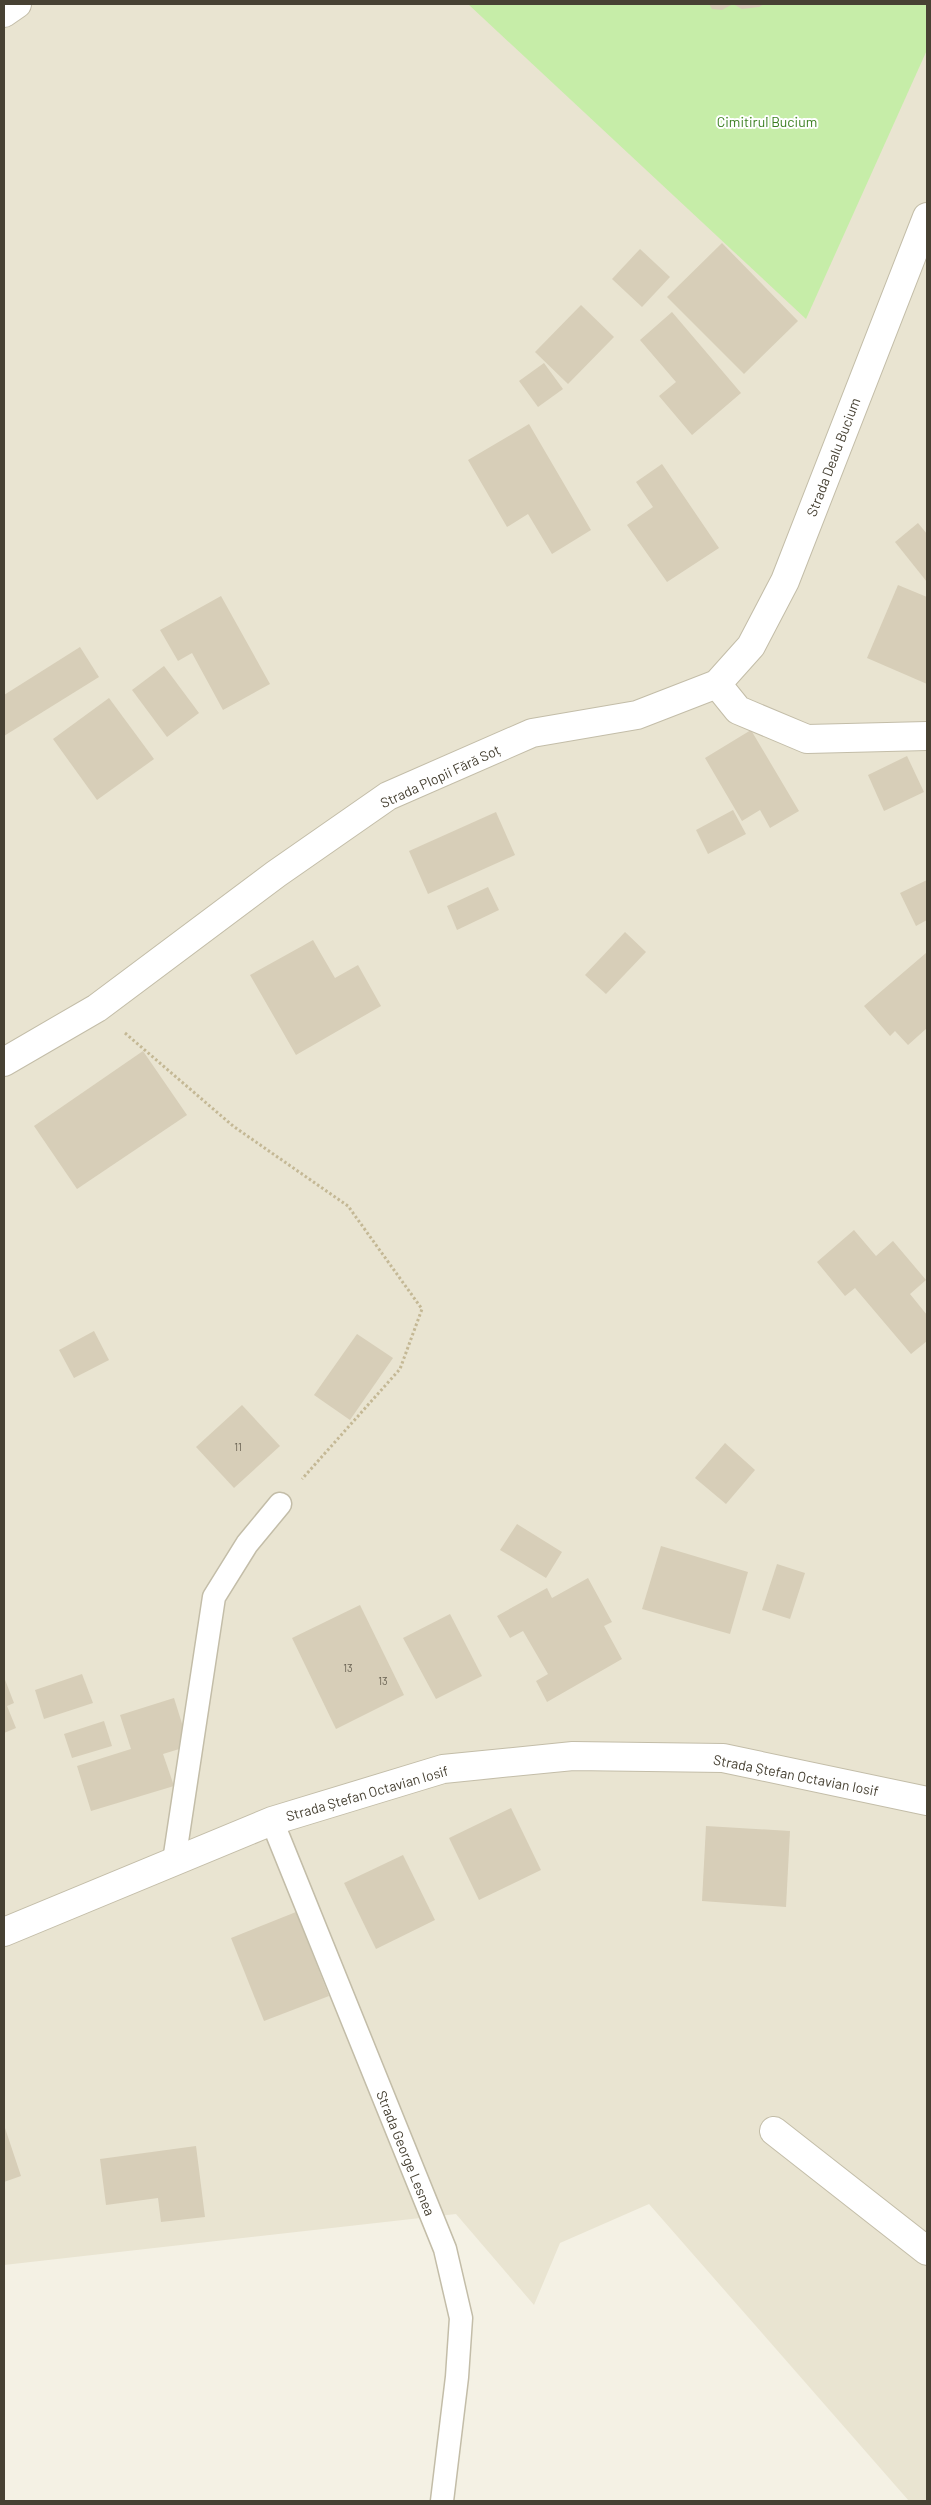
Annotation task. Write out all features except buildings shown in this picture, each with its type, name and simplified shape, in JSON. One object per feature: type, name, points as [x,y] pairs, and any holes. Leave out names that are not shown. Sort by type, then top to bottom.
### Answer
[{"type":"street","points":[[4,13],[17,4]]},
{"type":"street","name":"Strada Dealu Bucium","points":[[717,684],[751,646],[785,581],[927,217]]},
{"type":"street","points":[[717,684],[738,710],[807,739],[927,736]]},
{"type":"street","name":"Strada Plopii Fără Soț","points":[[4,1062],[97,1008],[276,874],[388,796],[532,733],[637,715],[717,684]]},
{"type":"street","name":"Strada Ștefan Octavian Iosif","points":[[4,1932],[272,1821],[443,1769],[573,1756],[723,1758],[927,1801]]},
{"type":"street","points":[[774,2131],[927,2251]]},
{"type":"lane","points":[[174,1861],[214,1597],[247,1544],[280,1504]]},
{"type":"lane","name":"Strada George Lesnea","points":[[272,1821],[445,2249],[461,2318],[457,2377],[442,2501]]},
{"type":"path","points":[[97,1008],[233,1126],[348,1206],[422,1309],[400,1369],[280,1504]]},
{"type":"shaded area","points":[[4,4],[927,4],[927,2501],[909,2501],[649,2204],[560,2243],[534,2305],[456,2214],[4,2265]]},
{"type":"green space","name":"Cimitirul Bucium","points":[[468,4],[927,4],[927,50],[806,319]]}]
